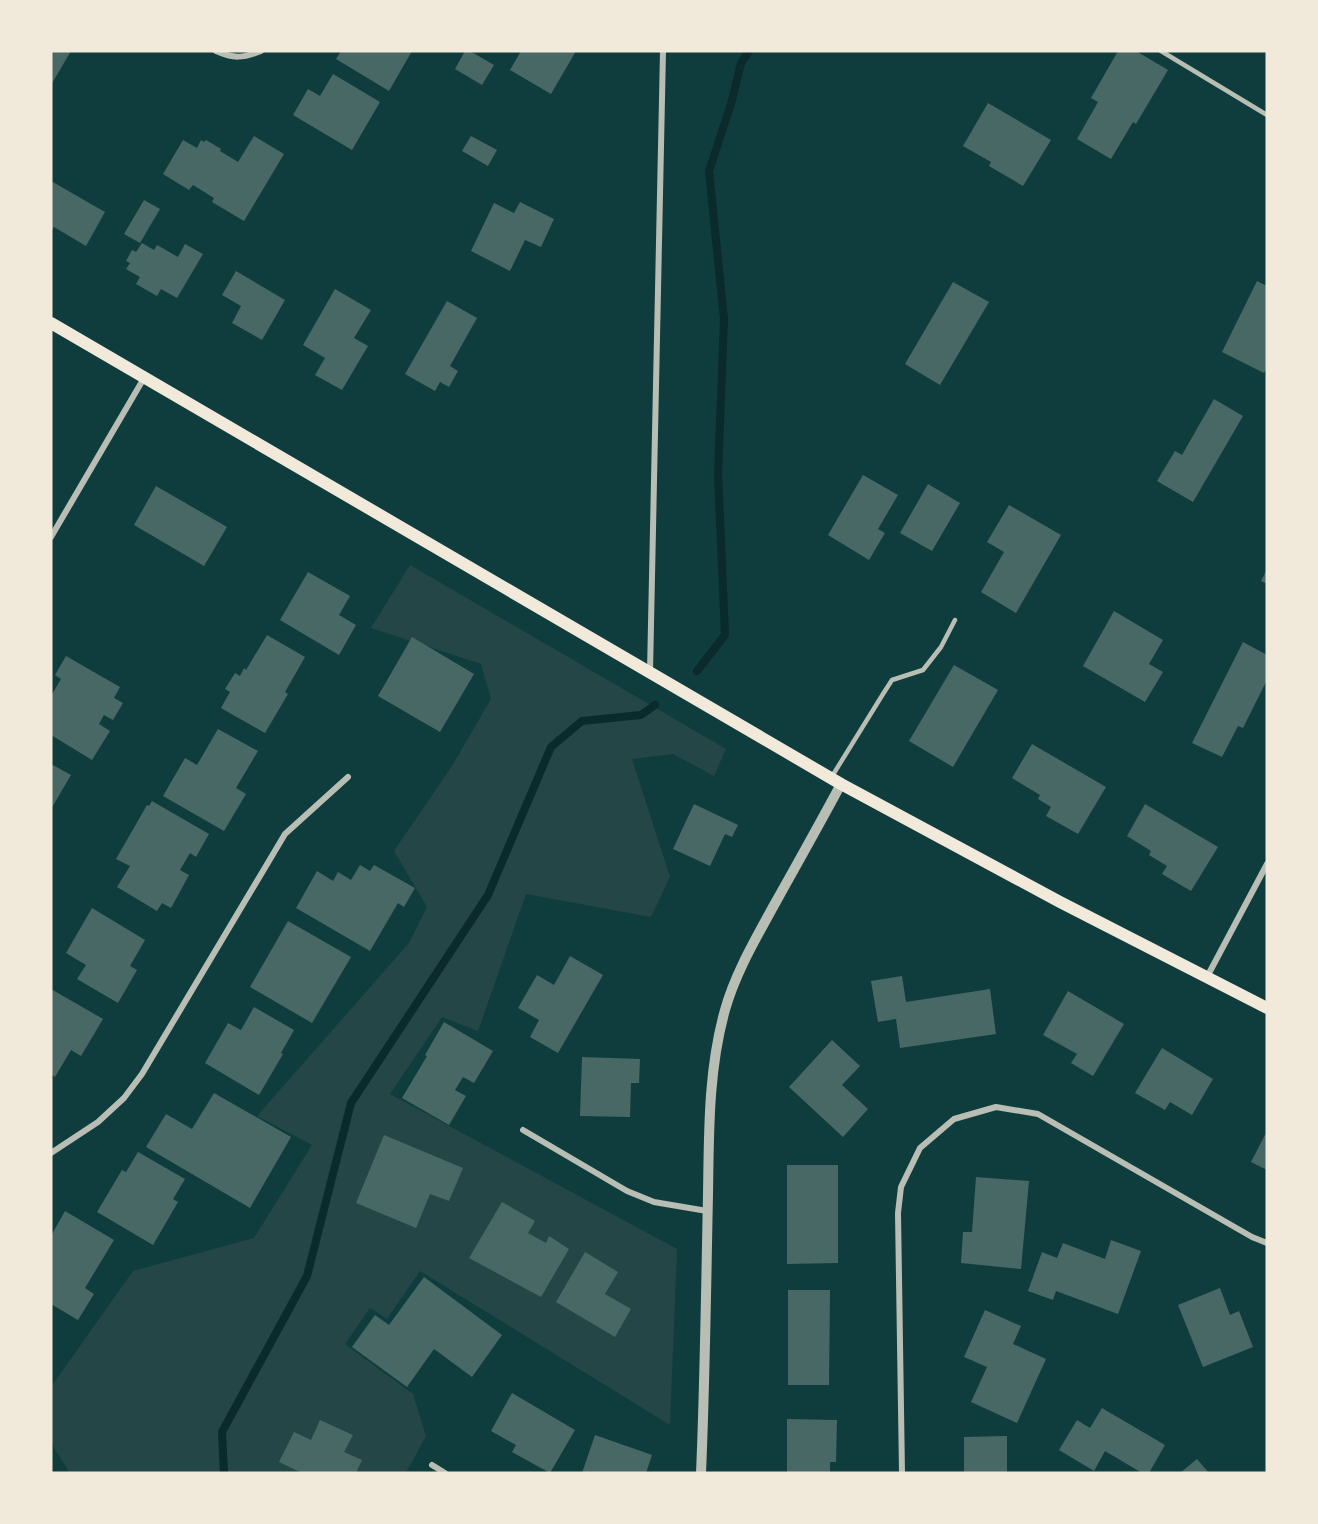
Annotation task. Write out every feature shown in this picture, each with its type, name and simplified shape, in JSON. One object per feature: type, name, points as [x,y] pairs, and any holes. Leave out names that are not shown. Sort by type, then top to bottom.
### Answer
[{"type":"main road","points":[[51,323],[836,781],[1060,902],[1267,1008]]},
{"type":"street","points":[[216,51],[224,55],[245,57],[261,51]]},
{"type":"street","points":[[650,673],[663,51]]},
{"type":"street","points":[[51,537],[144,378]]},
{"type":"street","points":[[51,1153],[98,1122],[124,1098],[142,1074],[285,834],[348,777]]},
{"type":"street","points":[[701,1473],[713,1066],[725,1009],[735,983],[836,781]]},
{"type":"street","points":[[1207,977],[1267,864]]},
{"type":"street","points":[[902,1473],[898,1213],[901,1187],[920,1148],[954,1119],[996,1107],[1038,1114],[1267,1244]]},
{"type":"street","points":[[523,1130],[627,1191],[654,1202],[707,1211]]},
{"type":"street","points":[[432,1466],[445,1473]]},
{"type":"lane","points":[[1161,51],[1267,114]]},
{"type":"lane","points":[[836,781],[877,703],[892,681],[923,670],[941,646],[955,620]]},
{"type":"shaded area","points":[[410,565],[726,749],[714,776],[673,754],[632,759],[670,877],[651,917],[526,894],[478,1031],[442,1017],[390,1094],[677,1249],[670,1425],[420,1271],[387,1319],[370,1308],[345,1344],[413,1394],[426,1436],[406,1473],[70,1473],[51,1443],[51,1387],[133,1271],[254,1238],[312,1145],[257,1116],[409,943],[427,907],[394,851],[452,766],[491,699],[481,664],[371,628]]},
{"type":"building","points":[[51,51],[71,51],[51,85]]},
{"type":"building","points":[[341,51],[412,51],[389,91],[336,59]]},
{"type":"building","points":[[465,51],[470,51],[494,65],[482,85],[455,69]]},
{"type":"building","points":[[521,51],[576,51],[551,94],[510,70]]},
{"type":"building","points":[[1118,51],[1136,51],[1168,70],[1136,124],[1133,122],[1111,159],[1077,139],[1098,102],[1091,98]]},
{"type":"building","points":[[333,74],[380,102],[352,150],[293,115],[308,89],[320,96]]},
{"type":"building","points":[[988,103],[1051,140],[1023,186],[989,166],[991,162],[963,146]]},
{"type":"building","points":[[254,136],[284,154],[244,221],[212,202],[214,198],[193,185],[189,190],[163,174],[183,140],[197,148],[201,140],[204,142],[206,140],[238,162]]},
{"type":"building","points":[[471,136],[497,150],[488,166],[462,151]]},
{"type":"building","points":[[51,181],[105,212],[86,246],[54,227],[51,232]]},
{"type":"building","points":[[144,200],[160,209],[140,243],[124,234]]},
{"type":"building","points":[[520,202],[554,219],[541,247],[525,240],[510,271],[471,251],[494,203],[514,213]]},
{"type":"building","points":[[142,243],[154,250],[157,245],[178,257],[185,244],[203,254],[177,298],[161,289],[157,296],[136,284],[140,277],[126,269],[130,263],[126,261],[132,250],[136,252]]},
{"type":"building","points":[[236,271],[285,300],[262,340],[232,323],[241,306],[222,295]]},
{"type":"building","points":[[1257,281],[1267,286],[1267,368],[1264,373],[1222,352]]},
{"type":"building","points":[[953,282],[989,302],[940,385],[905,364]]},
{"type":"building","points":[[335,289],[371,310],[354,338],[368,346],[342,390],[315,375],[325,358],[303,345]]},
{"type":"building","points":[[447,301],[477,318],[450,366],[458,371],[449,387],[440,382],[435,391],[405,374]]},
{"type":"building","points":[[1214,399],[1243,416],[1193,502],[1157,481],[1175,451],[1182,455]]},
{"type":"building","points":[[863,475],[898,495],[878,529],[885,533],[869,560],[828,535]]},
{"type":"building","points":[[928,484],[960,503],[932,551],[900,533]]},
{"type":"building","points":[[156,486],[227,527],[204,566],[134,525]]},
{"type":"building","points":[[1009,505],[1061,535],[1016,613],[981,592],[1004,552],[987,542]]},
{"type":"building","points":[[1267,569],[1267,584],[1261,581]]},
{"type":"building","points":[[308,572],[350,596],[339,615],[356,625],[339,655],[280,620]]},
{"type":"building","points":[[1114,611],[1163,640],[1149,664],[1163,672],[1145,702],[1083,666]]},
{"type":"building","points":[[267,635],[305,657],[285,692],[288,694],[265,733],[221,708],[230,692],[225,689],[235,673],[240,676],[244,668],[246,670]]},
{"type":"building","points":[[412,637],[474,674],[440,732],[378,696]]},
{"type":"building","points":[[1243,642],[1267,655],[1267,680],[1243,728],[1238,726],[1222,757],[1192,743]]},
{"type":"building","points":[[66,656],[120,687],[114,698],[123,703],[113,720],[104,715],[99,724],[110,731],[92,760],[51,735],[51,696],[61,679],[55,675]]},
{"type":"building","points":[[954,665],[998,690],[953,767],[909,741]]},
{"type":"building","points":[[218,729],[258,751],[236,788],[246,794],[224,831],[163,796],[185,758],[197,765]]},
{"type":"building","points":[[1032,744],[1106,787],[1078,834],[1046,816],[1051,807],[1038,799],[1040,795],[1012,778]]},
{"type":"building","points":[[51,764],[71,775],[51,809]]},
{"type":"building","points":[[152,801],[209,834],[196,857],[190,853],[180,870],[189,875],[171,908],[162,903],[157,911],[117,887],[130,866],[116,859],[147,805],[149,806]]},
{"type":"building","points":[[694,804],[738,825],[732,837],[725,834],[710,866],[673,849]]},
{"type":"building","points":[[1145,804],[1218,847],[1191,891],[1162,874],[1167,866],[1149,855],[1151,851],[1127,836]]},
{"type":"building","points":[[360,865],[370,871],[374,865],[415,888],[404,907],[398,903],[370,951],[296,908],[317,871],[333,881],[338,872],[351,880]]},
{"type":"building","points":[[92,908],[145,940],[130,966],[137,970],[118,1003],[77,979],[86,965],[66,953]]},
{"type":"building","points":[[288,921],[351,957],[312,1023],[250,987]]},
{"type":"building","points":[[570,956],[603,975],[558,1053],[530,1037],[539,1020],[518,1008],[537,975],[554,985]]},
{"type":"building","points":[[902,976],[906,1002],[990,989],[996,1034],[900,1048],[896,1019],[878,1022],[871,981]]},
{"type":"building","points":[[51,989],[103,1019],[81,1056],[71,1050],[55,1077],[51,1074]]},
{"type":"building","points":[[1068,991],[1124,1024],[1093,1076],[1071,1063],[1077,1054],[1043,1035]]},
{"type":"building","points":[[254,1007],[294,1030],[259,1095],[205,1063],[228,1023],[241,1030]]},
{"type":"building","points":[[444,1022],[493,1051],[474,1083],[463,1077],[455,1090],[466,1096],[449,1125],[402,1098]]},
{"type":"building","points":[[832,1040],[860,1066],[842,1085],[868,1109],[843,1137],[789,1087]]},
{"type":"building","points":[[1162,1048],[1213,1079],[1192,1115],[1170,1102],[1165,1110],[1135,1093]]},
{"type":"building","points":[[582,1057],[640,1059],[639,1083],[631,1083],[630,1117],[580,1116]]},
{"type":"building","points":[[214,1093],[291,1137],[250,1208],[146,1147],[166,1114],[192,1129]]},
{"type":"building","points":[[1267,1131],[1267,1170],[1251,1162]]},
{"type":"building","points":[[384,1135],[463,1168],[449,1201],[430,1194],[416,1228],[356,1203]]},
{"type":"building","points":[[138,1152],[185,1179],[173,1199],[178,1202],[153,1245],[97,1212],[122,1170],[126,1172]]},
{"type":"building","points":[[787,1165],[838,1165],[838,1263],[787,1264]]},
{"type":"building","points":[[976,1177],[1029,1181],[1021,1269],[961,1263],[963,1232],[972,1232]]},
{"type":"building","points":[[502,1202],[535,1221],[528,1233],[546,1243],[549,1236],[569,1249],[541,1297],[469,1258]]},
{"type":"building","points":[[65,1211],[114,1240],[85,1288],[94,1294],[78,1320],[51,1304],[51,1236]]},
{"type":"building","points":[[1111,1240],[1141,1251],[1118,1314],[1056,1291],[1053,1300],[1028,1291],[1042,1252],[1057,1258],[1063,1243],[1105,1259]]},
{"type":"building","points":[[585,1252],[618,1272],[605,1294],[631,1309],[615,1337],[556,1302]]},
{"type":"building","points":[[424,1277],[502,1335],[472,1377],[434,1349],[407,1387],[352,1347],[375,1315],[389,1325]]},
{"type":"building","points":[[1220,1288],[1230,1315],[1239,1311],[1253,1347],[1203,1367],[1178,1305]]},
{"type":"building","points":[[788,1290],[830,1290],[829,1385],[788,1385]]},
{"type":"building","points":[[985,1310],[1021,1326],[1013,1344],[1046,1359],[1017,1423],[971,1402],[987,1367],[964,1357]]},
{"type":"building","points":[[512,1393],[575,1430],[550,1473],[512,1452],[516,1445],[491,1431]]},
{"type":"building","points":[[1102,1408],[1165,1445],[1149,1473],[1142,1473],[1105,1451],[1094,1471],[1059,1450],[1077,1420],[1090,1428]]},
{"type":"building","points":[[787,1419],[837,1420],[836,1462],[830,1462],[830,1473],[787,1473]]},
{"type":"building","points":[[320,1420],[353,1435],[344,1452],[362,1460],[356,1473],[302,1473],[279,1462],[294,1432],[311,1440]]},
{"type":"building","points":[[595,1435],[652,1455],[646,1473],[582,1473]]},
{"type":"building","points":[[1007,1436],[1007,1473],[964,1473],[964,1437]]},
{"type":"building","points":[[1197,1459],[1209,1473],[1180,1473]]},
{"type":"waterway","points":[[697,671],[725,635],[718,474],[724,319],[709,171],[731,104],[741,63],[749,51]]},
{"type":"waterway","points":[[224,1473],[222,1432],[307,1276],[351,1103],[488,895],[551,747],[582,721],[641,715],[655,705]]}]
